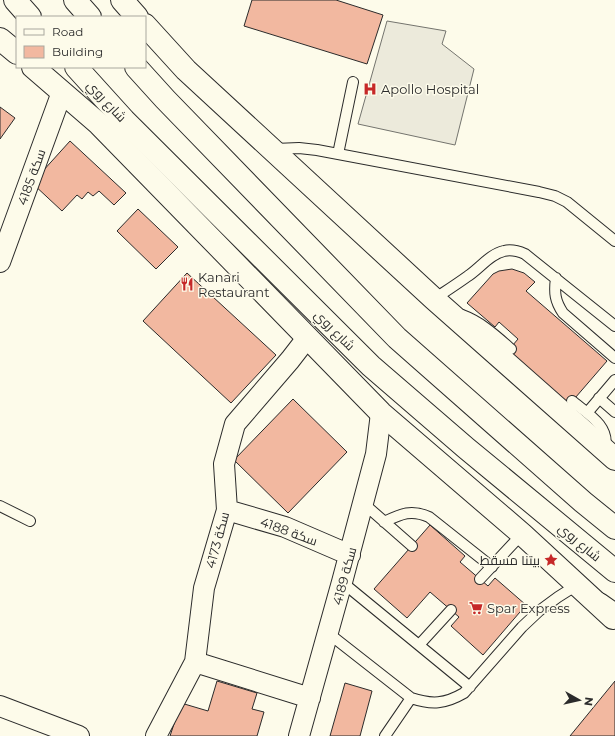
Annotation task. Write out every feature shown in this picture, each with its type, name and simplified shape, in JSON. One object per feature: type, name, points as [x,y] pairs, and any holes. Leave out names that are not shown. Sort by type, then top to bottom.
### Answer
[{"type":"main road","points":[[15,0],[29,16]]},
{"type":"main road","points":[[75,0],[89,16]]},
{"type":"main road","points":[[122,0],[136,16]]},
{"type":"main road","points":[[146,26],[186,70],[442,305],[610,455]]},
{"type":"main road","points":[[0,39],[16,52]]},
{"type":"main road","points":[[34,68],[99,124],[381,413],[522,534],[577,585],[607,610],[615,620]]},
{"type":"main road","name":"شارع روي","points":[[77,68],[124,120],[371,366],[615,572]]},
{"type":"main road","points":[[137,68],[165,99],[397,338],[615,528]]},
{"type":"street","name":"سكة 4185","points":[[0,262],[62,92]]},
{"type":"street","name":"سكة 4173","points":[[156,736],[195,662],[204,588],[227,510],[224,464],[235,424],[307,338]]},
{"type":"street","name":"سكة 4189","points":[[299,736],[350,555],[376,454],[381,413]]},
{"type":"street","name":"سكة 4188","points":[[227,510],[285,527],[350,555]]},
{"type":"street","points":[[195,662],[310,698]]},
{"type":"street","points":[[0,706],[79,736]]},
{"type":"lane","points":[[338,154],[354,82]]},
{"type":"lane","points":[[272,149],[299,148],[317,150],[555,196],[567,202],[615,241]]},
{"type":"lane","points":[[510,349],[473,319],[442,305],[470,275],[495,255],[503,251],[512,250],[525,254],[615,326]]},
{"type":"lane","points":[[556,278],[554,288],[555,297],[558,306],[563,313],[615,358]]},
{"type":"lane","points":[[586,413],[615,380]]},
{"type":"lane","points":[[599,398],[615,412]]},
{"type":"lane","points":[[572,401],[602,427],[610,455]]},
{"type":"lane","points":[[363,503],[412,546]]},
{"type":"lane","points":[[0,506],[30,520]]},
{"type":"lane","points":[[384,522],[402,514],[422,514],[429,517],[492,567]]},
{"type":"lane","points":[[480,579],[522,534]]},
{"type":"lane","points":[[342,582],[470,687]]},
{"type":"lane","points":[[328,633],[411,698],[422,702],[444,702],[454,698],[470,687],[522,627],[539,611],[577,585]]},
{"type":"lane","points":[[419,645],[451,610]]},
{"type":"lane","points":[[385,736],[411,698]]},
{"type":"shaded area","points":[[387,21],[446,31],[442,44],[474,69],[455,145],[358,124]]},
{"type":"building","points":[[252,0],[336,0],[383,15],[367,64],[244,26]]},
{"type":"building","points":[[0,107],[15,118],[0,139]]},
{"type":"building","points":[[70,141],[126,193],[114,205],[99,191],[93,196],[88,192],[82,199],[77,195],[62,211],[32,183]]},
{"type":"building","points":[[138,209],[178,247],[156,269],[117,231]]},
{"type":"building","points":[[512,269],[524,273],[535,282],[526,291],[607,361],[569,405],[507,352],[518,339],[499,322],[495,327],[467,303],[493,274],[499,271]]},
{"type":"building","points":[[187,273],[276,355],[231,403],[143,321]]},
{"type":"building","points":[[293,399],[347,452],[288,513],[234,460]]},
{"type":"building","points":[[430,525],[465,556],[460,562],[488,586],[495,578],[526,605],[483,655],[451,626],[459,617],[430,592],[407,618],[374,589]]},
{"type":"building","points":[[217,681],[257,693],[252,709],[264,712],[257,736],[170,736],[181,703],[208,711]]},
{"type":"building","points":[[615,681],[615,736],[570,736]]},
{"type":"building","points":[[345,683],[372,691],[360,736],[330,736]]},
{"type":"place","name":"Apollo Hospital","points":[[370,89]]},
{"type":"place","name":"Kanari Restaurant","points":[[187,284]]},
{"type":"place","name":"بيتنا مسقط","points":[[551,560]]},
{"type":"place","name":"Spar Express","points":[[476,608]]}]
